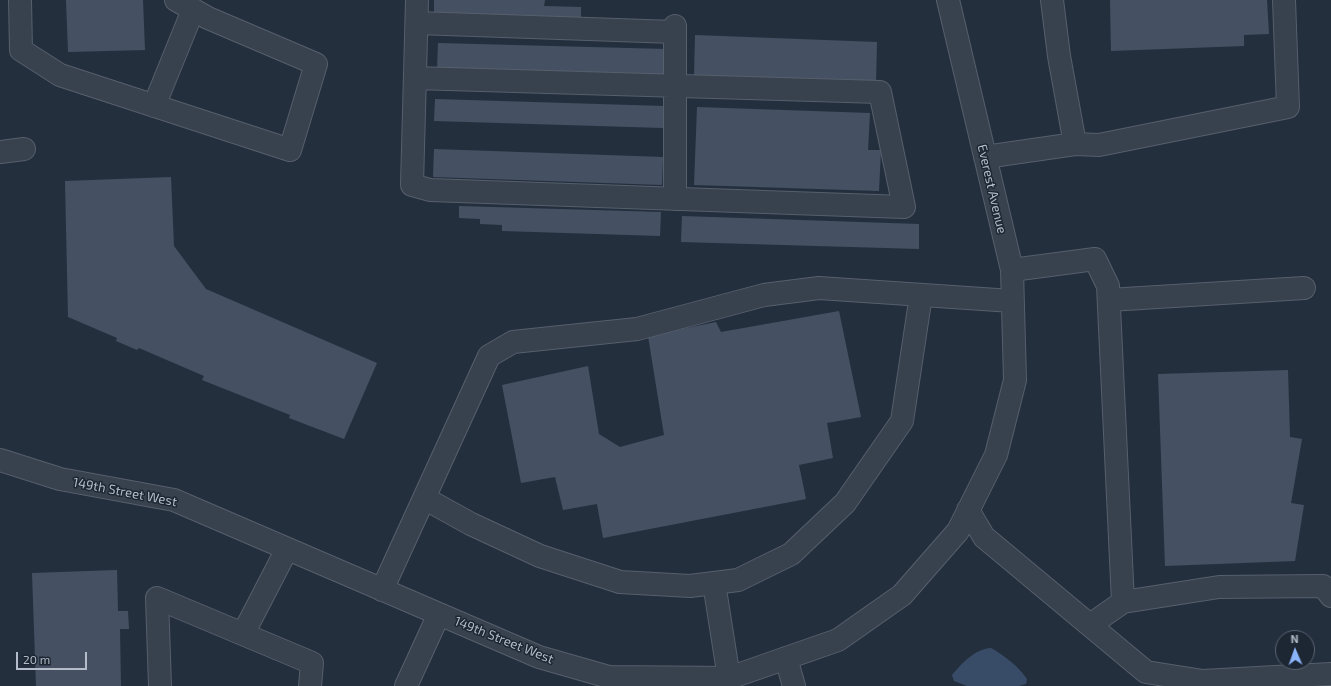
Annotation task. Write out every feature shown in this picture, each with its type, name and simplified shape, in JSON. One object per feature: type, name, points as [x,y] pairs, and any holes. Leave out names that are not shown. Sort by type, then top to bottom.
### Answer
[{"type":"street","points":[[20,0],[21,50],[60,75],[154,106],[290,150],[316,64],[208,18],[185,5],[154,106]]},
{"type":"street","points":[[415,78],[880,92],[904,207],[430,190],[412,185],[417,0]]},
{"type":"street","name":"Everest Avenue","points":[[948,0],[1012,270],[1015,380]]},
{"type":"street","points":[[1052,0],[1059,56],[1076,144]]},
{"type":"street","points":[[985,156],[1076,144],[1099,145],[1288,107],[1284,0]]},
{"type":"street","points":[[417,23],[674,29],[675,199]]},
{"type":"street","points":[[0,152],[24,149]]},
{"type":"street","points":[[1012,270],[1095,259],[1108,286],[1123,602]]},
{"type":"street","points":[[382,590],[489,356],[513,342],[637,329],[764,295],[818,288],[1012,301]]},
{"type":"street","points":[[1109,300],[1304,288]]},
{"type":"street","points":[[424,498],[472,524],[540,556],[620,582],[690,586],[738,580],[791,554],[844,503],[902,421],[921,295]]},
{"type":"street","name":"149th Street West","points":[[0,460],[60,479],[174,500],[539,657],[609,677],[729,678],[838,640],[902,595],[958,531],[996,455],[1015,380]]},
{"type":"street","points":[[0,475],[32,469]]},
{"type":"street","points":[[968,510],[984,537],[1146,672],[1203,681],[1331,674]]},
{"type":"street","points":[[243,634],[287,548]]},
{"type":"street","points":[[714,583],[729,678]]},
{"type":"street","points":[[1090,625],[1123,602],[1219,586],[1323,586],[1331,596]]},
{"type":"street","points":[[160,686],[157,598],[312,663],[310,686]]},
{"type":"street","points":[[406,686],[439,614]]},
{"type":"street","points":[[786,658],[794,686]]},
{"type":"water","points":[[991,648],[1020,670],[1027,679],[1026,684],[1019,686],[967,686],[954,681],[952,675],[965,661],[980,651]]},
{"type":"building","points":[[66,0],[143,0],[145,50],[68,52]]},
{"type":"building","points":[[434,0],[545,0],[544,6],[581,7],[581,19],[434,15]]},
{"type":"building","points":[[1110,0],[1267,0],[1269,34],[1244,35],[1244,46],[1111,51]]},
{"type":"building","points":[[695,35],[877,42],[876,82],[694,76]]},
{"type":"building","points":[[438,43],[666,49],[665,77],[437,70]]},
{"type":"building","points":[[435,99],[664,106],[663,128],[434,121]]},
{"type":"building","points":[[697,107],[870,113],[868,150],[881,150],[879,191],[694,185]]},
{"type":"building","points":[[434,149],[663,157],[662,185],[433,177]]},
{"type":"building","points":[[171,177],[174,246],[206,289],[377,363],[344,439],[289,418],[290,415],[202,380],[204,376],[139,348],[137,350],[116,341],[117,338],[68,317],[65,181]]},
{"type":"building","points":[[459,206],[661,212],[660,236],[502,231],[502,225],[480,224],[480,219],[459,218]]},
{"type":"building","points":[[682,216],[919,224],[919,249],[681,242]]},
{"type":"building","points":[[839,311],[861,417],[827,423],[833,458],[799,465],[806,499],[603,538],[597,504],[563,510],[555,477],[521,483],[502,385],[588,366],[599,434],[620,447],[664,435],[648,336],[716,322],[721,332]]},
{"type":"building","points":[[1288,370],[1290,437],[1302,439],[1291,503],[1304,505],[1295,561],[1165,566],[1158,374]]},
{"type":"building","points":[[117,570],[118,611],[128,611],[129,629],[120,629],[121,686],[36,686],[32,573]]}]
